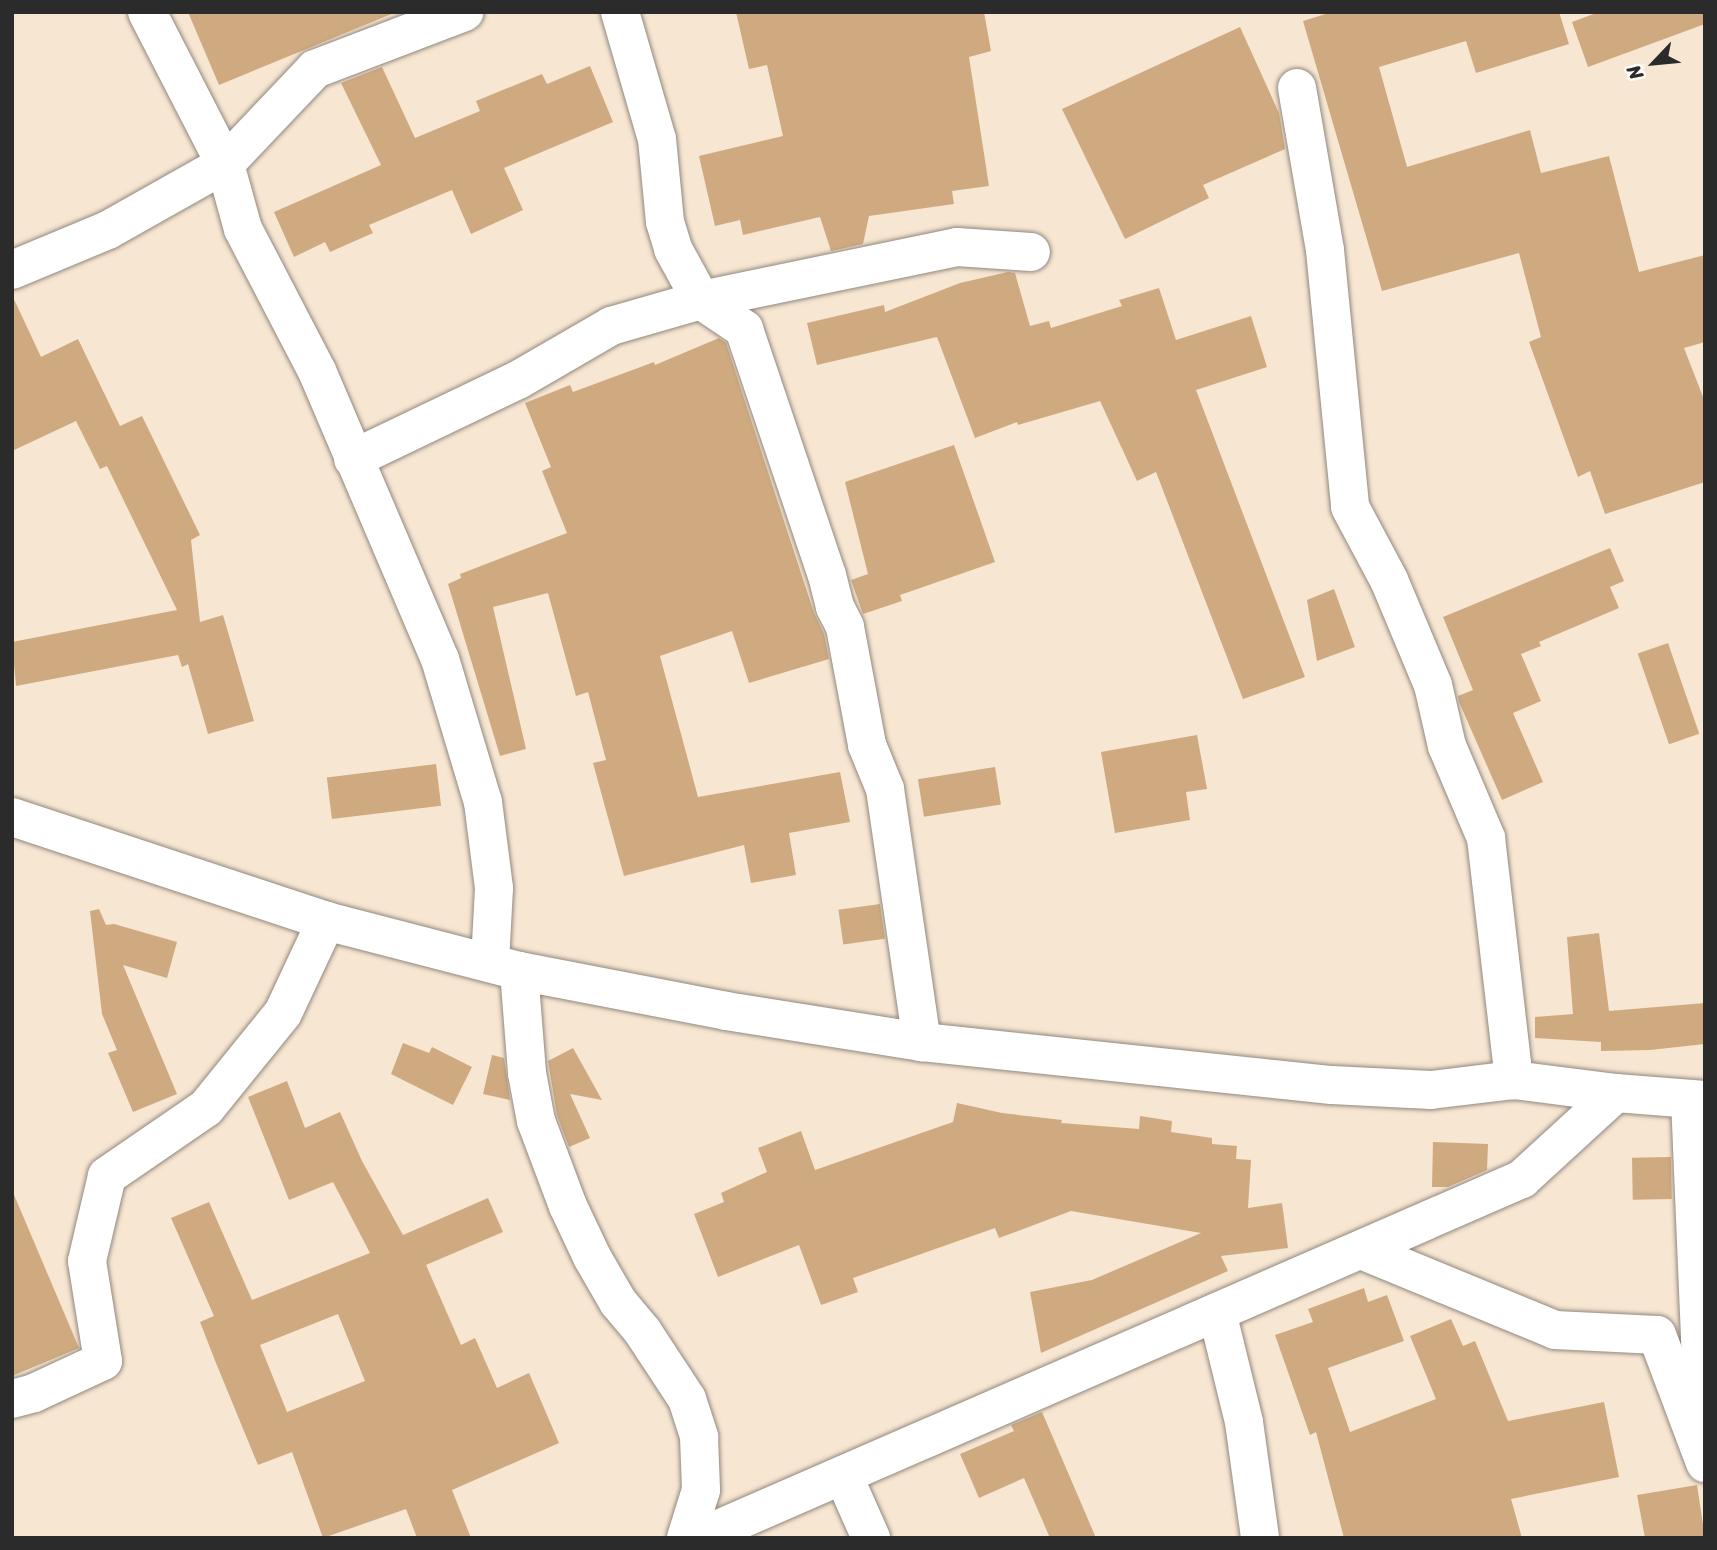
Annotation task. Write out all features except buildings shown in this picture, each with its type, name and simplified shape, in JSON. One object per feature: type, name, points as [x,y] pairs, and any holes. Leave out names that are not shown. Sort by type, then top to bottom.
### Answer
[{"type":"street","points":[[147,12],[225,164],[243,229],[317,370],[440,659],[483,802],[505,967],[536,1121],[559,1182],[598,1268],[687,1399],[699,1437],[701,1490],[686,1538]]},
{"type":"street","points":[[12,270],[108,230],[225,164],[315,69],[464,12]]},
{"type":"street","points":[[620,12],[657,139],[665,222],[673,249],[701,300],[744,329],[827,575],[835,607],[845,627],[867,745],[886,789],[922,1042]]},
{"type":"street","points":[[1297,88],[1325,250],[1350,507],[1389,580],[1433,685],[1447,746],[1486,838],[1514,1080]]},
{"type":"street","points":[[353,459],[518,380],[611,326],[701,300],[957,247],[1031,251]]},
{"type":"street","points":[[12,817],[327,921],[505,967],[726,1011],[922,1042],[1332,1085],[1431,1090],[1514,1080],[1697,1100],[1705,1439]]},
{"type":"street","points":[[12,1399],[34,1393],[103,1361],[87,1261],[107,1176],[206,1108],[283,1013],[327,921]]},
{"type":"street","points":[[698,1538],[844,1477],[1522,1179],[1616,1093]]},
{"type":"street","points":[[1360,1250],[1555,1330],[1657,1335],[1705,1463]]},
{"type":"street","points":[[1217,1312],[1244,1422],[1260,1538]]},
{"type":"street","points":[[844,1477],[871,1538]]}]
